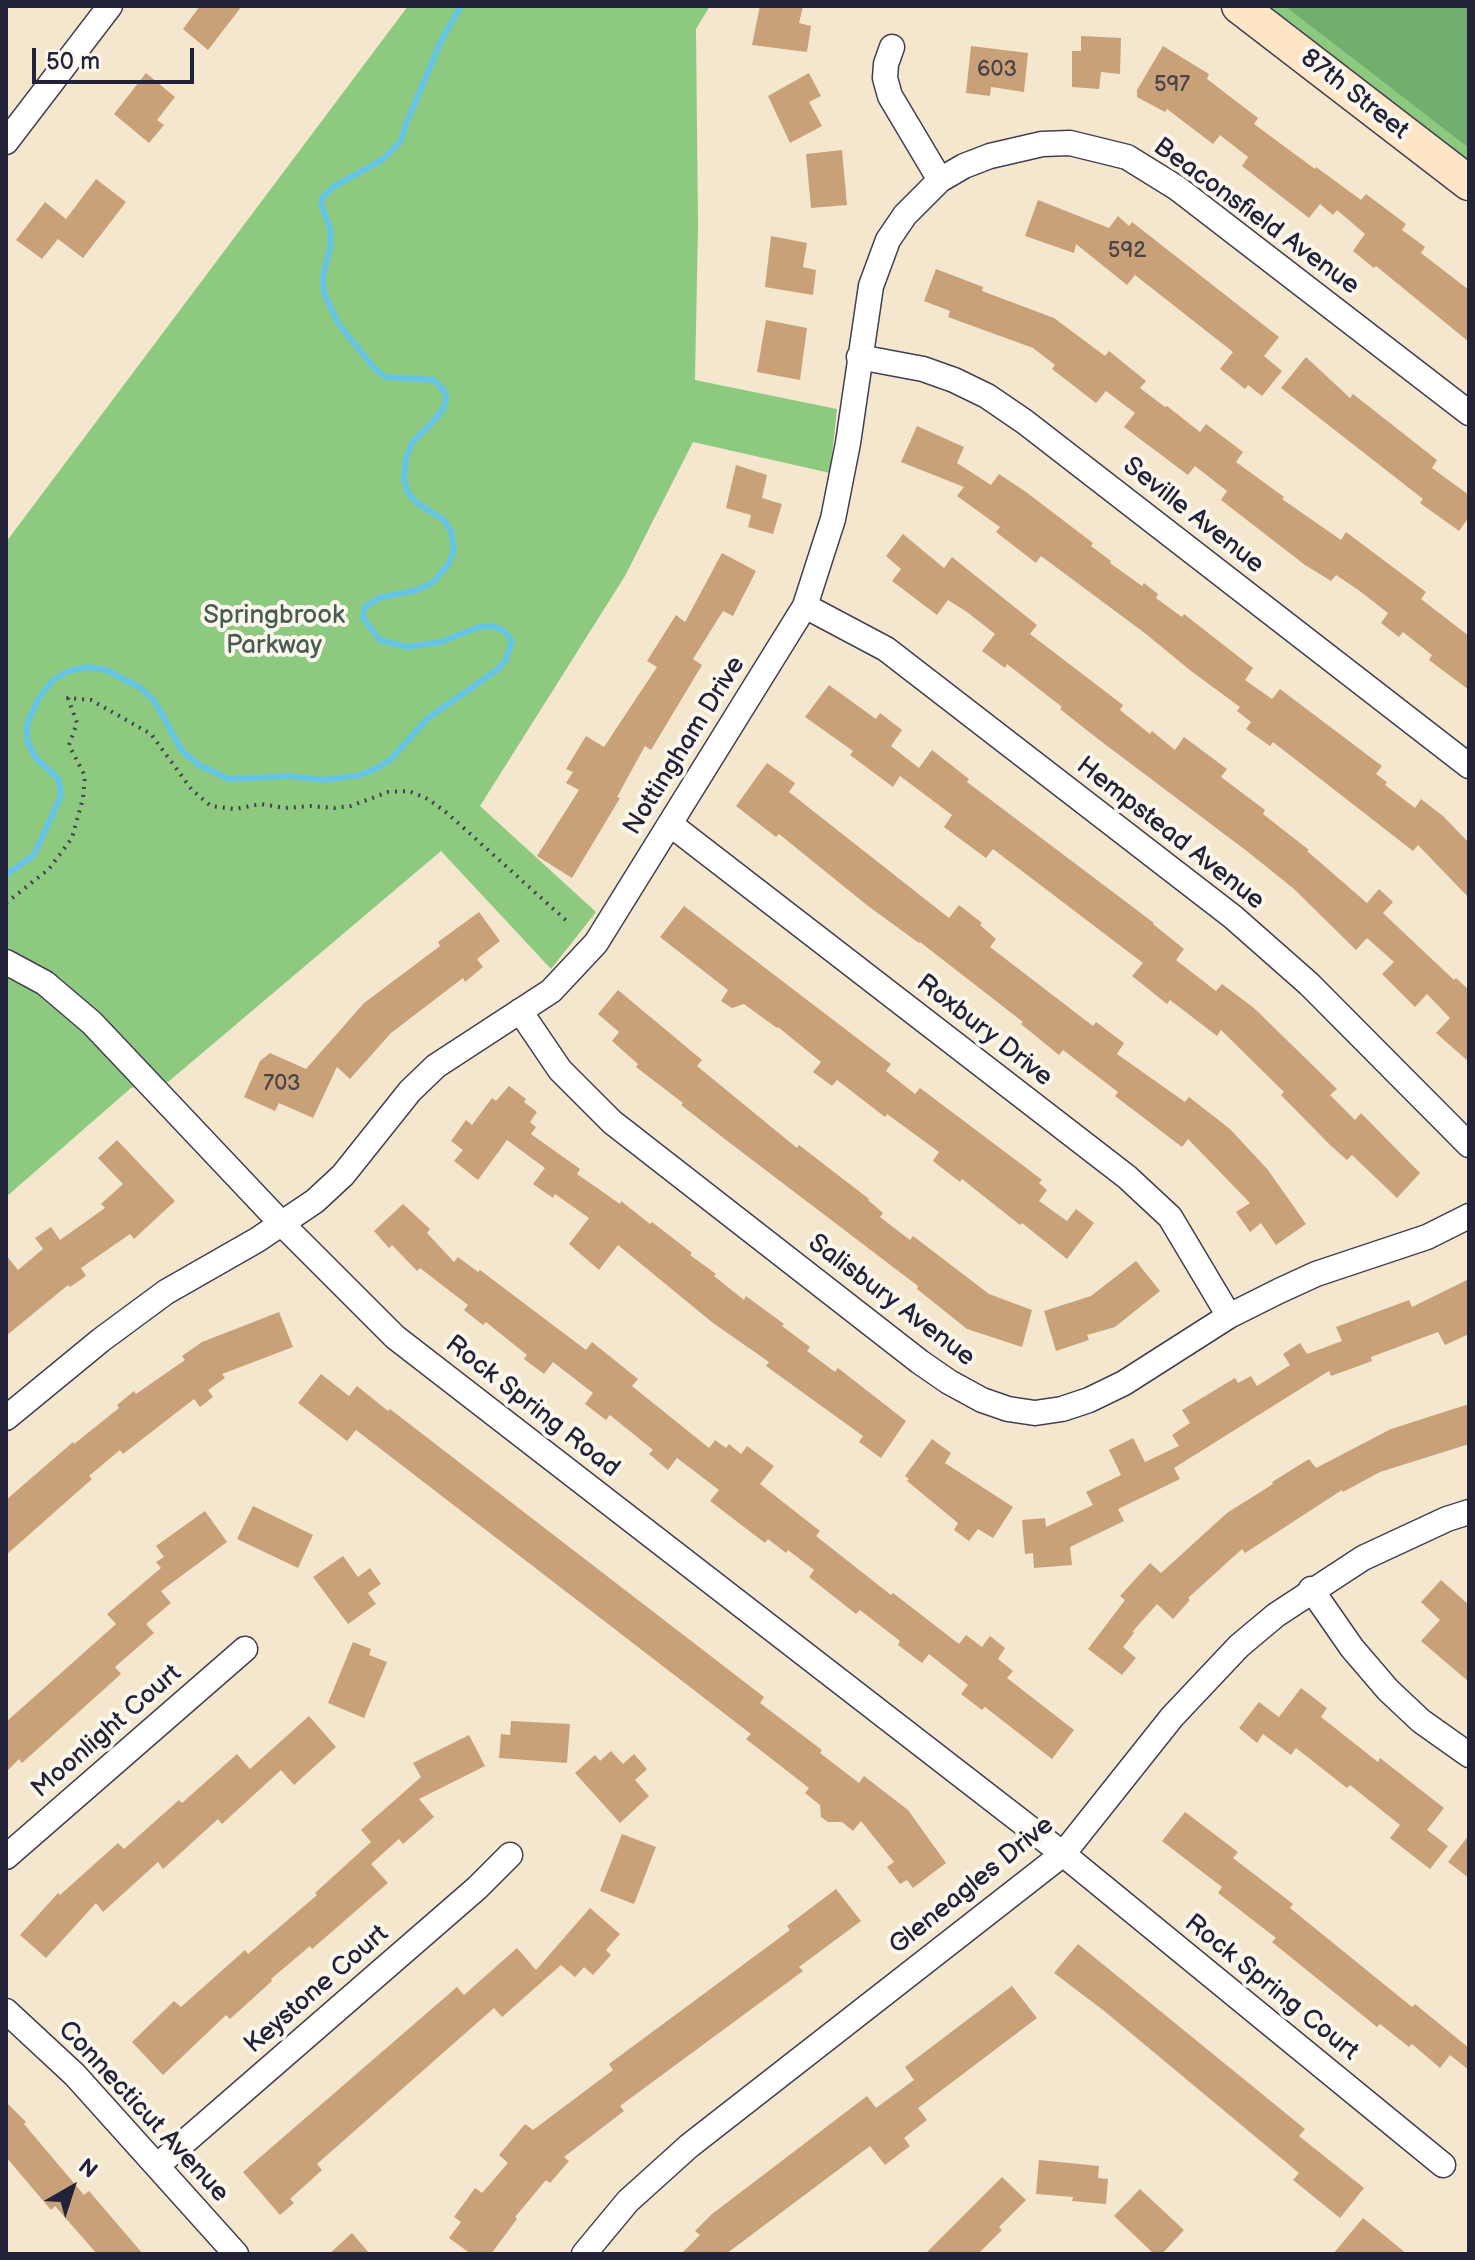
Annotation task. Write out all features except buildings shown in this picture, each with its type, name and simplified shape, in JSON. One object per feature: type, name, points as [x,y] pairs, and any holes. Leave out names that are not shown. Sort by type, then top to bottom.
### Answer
[{"type":"street","points":[[6,142],[110,6]]},
{"type":"street","name":"87th Street","points":[[1239,6],[1469,183]]},
{"type":"street","points":[[892,47],[885,78],[890,96],[940,180]]},
{"type":"street","name":"Beaconsfield Avenue","points":[[940,180],[990,156],[1042,144],[1070,143],[1127,157],[1177,188],[1469,413]]},
{"type":"street","name":"Nottingham Drive","points":[[6,1418],[101,1340],[166,1292],[282,1224],[315,1201],[343,1175],[410,1091],[436,1066],[551,991],[596,943],[805,606],[833,519],[848,443],[871,286],[888,240],[905,215],[940,180]]},
{"type":"street","name":"Seville Avenue","points":[[859,357],[923,369],[987,396],[1025,422],[1469,766]]},
{"type":"street","name":"Hempstead Avenue","points":[[805,606],[886,649],[1233,917],[1309,984],[1469,1145]]},
{"type":"street","name":"Roxbury Drive","points":[[670,824],[1127,1177],[1170,1217],[1229,1316]]},
{"type":"street","name":"Rock Spring Road","points":[[6,962],[45,983],[92,1023],[282,1224],[395,1337],[1063,1854]]},
{"type":"street","name":"Salisbury Avenue","points":[[520,1011],[560,1070],[612,1122],[920,1362],[982,1400],[1008,1409],[1035,1413],[1089,1400],[1124,1383],[1229,1316],[1316,1274],[1427,1237],[1469,1216]]},
{"type":"street","name":"Gleneagles Drive","points":[[584,2254],[628,2201],[689,2146],[1063,1854],[1172,1717],[1239,1646],[1311,1589],[1363,1558],[1469,1512]]},
{"type":"street","points":[[1311,1589],[1352,1648],[1388,1690],[1421,1721],[1469,1755]]},
{"type":"street","name":"Moonlight Court","points":[[6,1857],[245,1649]]},
{"type":"street","name":"Rock Spring Court","points":[[1063,1854],[1443,2165]]},
{"type":"street","name":"Keystone Court","points":[[158,2165],[477,1888],[510,1855]]},
{"type":"street","name":"Connecticut Avenue","points":[[6,2011],[75,2075],[236,2254]]},
{"type":"path","points":[[6,903],[49,869],[72,838],[83,798],[85,776],[69,745],[77,723],[68,698],[91,700],[151,734],[192,790],[211,806],[235,809],[261,804],[285,808],[334,808],[351,806],[388,792],[409,791],[428,799],[569,923]]},
{"type":"green space","name":"Springbrook Parkway","points":[[408,6],[710,6],[696,29],[698,225],[695,380],[837,409],[830,473],[693,442],[625,576],[480,806],[596,912],[551,969],[441,851],[168,1082],[131,1088],[6,1197],[6,542]]},
{"type":"green space","points":[[1261,6],[1469,6],[1469,166]]},
{"type":"green space","points":[[1285,6],[1469,6],[1469,148]]},
{"type":"waterway","points":[[6,875],[34,855],[61,796],[59,780],[36,758],[27,741],[27,724],[39,698],[53,680],[69,671],[87,667],[106,670],[141,688],[155,702],[182,751],[199,765],[229,779],[289,776],[324,780],[361,775],[379,767],[392,758],[428,718],[497,670],[506,660],[512,641],[504,631],[493,626],[479,627],[441,642],[407,647],[380,640],[363,618],[365,607],[379,598],[417,590],[432,583],[448,565],[454,550],[451,531],[444,520],[417,503],[408,493],[404,479],[406,458],[412,443],[438,416],[445,405],[446,393],[434,380],[385,377],[374,368],[338,323],[324,293],[323,276],[331,244],[330,228],[321,204],[323,197],[333,187],[382,160],[401,141],[441,41],[461,6]]}]
